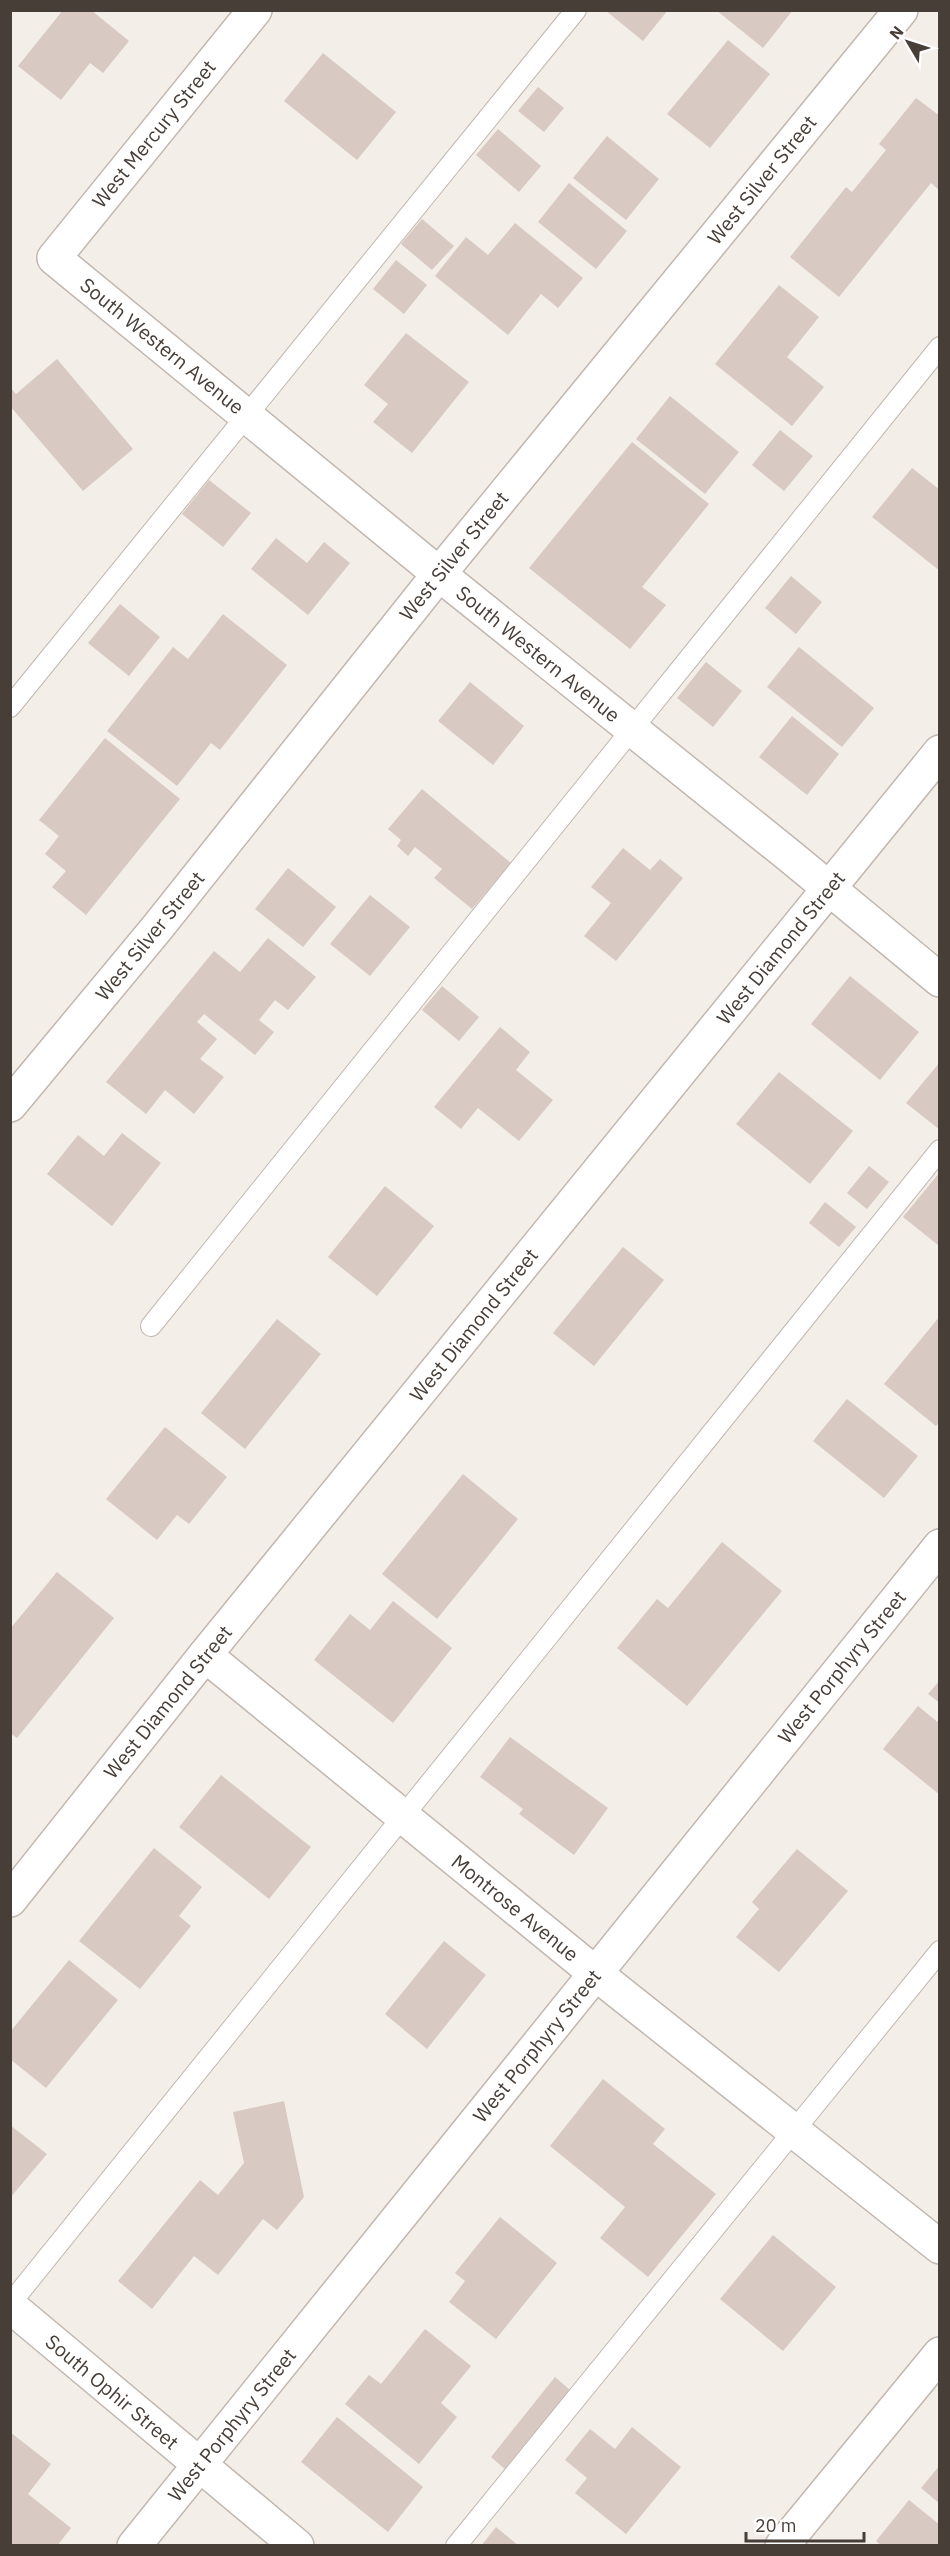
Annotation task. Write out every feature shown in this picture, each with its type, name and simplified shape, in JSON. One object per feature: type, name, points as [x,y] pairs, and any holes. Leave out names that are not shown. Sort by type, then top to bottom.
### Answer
[{"type":"street","name":"West Mercury Street","points":[[54,258],[255,10]]},
{"type":"street","name":"West Silver Street","points":[[10,1106],[157,928],[439,574],[901,10]]},
{"type":"street","name":"South Western Avenue","points":[[54,258],[439,574],[830,888],[939,980]]},
{"type":"street","name":"West Diamond Street","points":[[10,1900],[205,1655],[939,752]]},
{"type":"street","name":"West Porphyry Street","points":[[134,2546],[939,1546]]},
{"type":"street","name":"Montrose Avenue","points":[[205,1655],[595,1973],[939,2247]]},
{"type":"street","name":"South Ophir Street","points":[[10,2305],[297,2546]]},
{"type":"street","points":[[782,2546],[939,2354]]},
{"type":"lane","points":[[10,707],[248,417],[576,10]]},
{"type":"lane","points":[[151,1326],[939,347]]},
{"type":"lane","points":[[10,2305],[939,1150]]},
{"type":"lane","points":[[456,2546],[939,1951]]},
{"type":"building","points":[[63,10],[91,10],[129,41],[103,73],[90,63],[61,100],[18,66]]},
{"type":"building","points":[[605,10],[668,10],[643,41]]},
{"type":"building","points":[[716,10],[793,10],[763,48]]},
{"type":"building","points":[[728,40],[770,74],[710,148],[667,114]]},
{"type":"building","points":[[323,53],[396,112],[357,160],[284,101]]},
{"type":"building","points":[[538,87],[564,108],[544,132],[518,111]]},
{"type":"building","points":[[916,98],[940,116],[940,191],[931,183],[839,297],[790,257],[846,187],[852,192],[886,150],[879,144]]},
{"type":"building","points":[[498,129],[541,166],[519,192],[476,155]]},
{"type":"building","points":[[607,136],[659,179],[626,220],[573,178]]},
{"type":"building","points":[[569,183],[627,231],[596,269],[538,222]]},
{"type":"building","points":[[422,219],[454,246],[432,270],[401,244]]},
{"type":"building","points":[[515,223],[583,278],[558,308],[541,294],[508,335],[435,276],[466,237],[488,255]]},
{"type":"building","points":[[396,260],[427,285],[404,314],[373,289]]},
{"type":"building","points":[[779,285],[819,317],[787,357],[824,387],[792,426],[715,364]]},
{"type":"building","points":[[406,333],[469,382],[412,453],[373,422],[388,404],[364,385]]},
{"type":"building","points":[[57,359],[133,449],[83,491],[10,406],[10,387],[16,394]]},
{"type":"building","points":[[670,396],[739,452],[705,494],[636,439]]},
{"type":"building","points":[[780,430],[813,456],[784,491],[752,465]]},
{"type":"building","points":[[632,442],[709,504],[642,587],[666,605],[630,649],[529,568]]},
{"type":"building","points":[[912,468],[940,490],[940,571],[872,517]]},
{"type":"building","points":[[209,480],[251,513],[223,547],[182,514]]},
{"type":"building","points":[[276,538],[307,563],[324,542],[350,563],[308,615],[251,569]]},
{"type":"building","points":[[791,576],[822,602],[796,634],[765,608]]},
{"type":"building","points":[[120,604],[160,637],[129,676],[88,643]]},
{"type":"building","points":[[223,614],[287,665],[220,750],[211,743],[177,786],[107,731],[173,647],[188,659]]},
{"type":"building","points":[[799,647],[874,708],[842,747],[767,687]]},
{"type":"building","points":[[706,662],[742,691],[713,727],[677,698]]},
{"type":"building","points":[[470,682],[524,726],[493,765],[438,721]]},
{"type":"building","points":[[792,716],[839,754],[807,795],[759,757]]},
{"type":"building","points":[[105,738],[180,799],[86,915],[52,887],[66,871],[45,854],[59,836],[39,820]]},
{"type":"building","points":[[422,789],[511,863],[472,909],[434,878],[442,869],[415,847],[408,856],[397,846],[401,840],[388,829]]},
{"type":"building","points":[[623,848],[650,870],[660,859],[683,878],[616,961],[584,936],[611,903],[591,887]]},
{"type":"building","points":[[288,868],[336,907],[303,947],[255,909]]},
{"type":"building","points":[[370,895],[410,927],[370,976],[330,944]]},
{"type":"building","points":[[268,938],[316,977],[288,1010],[275,1000],[259,1020],[274,1032],[255,1055],[204,1014],[197,1022],[217,1039],[200,1059],[224,1077],[194,1114],[165,1090],[146,1114],[106,1082],[214,951],[240,972]]},
{"type":"building","points":[[850,976],[919,1032],[880,1080],[811,1024]]},
{"type":"building","points":[[442,986],[479,1017],[459,1041],[422,1010]]},
{"type":"building","points":[[500,1027],[530,1052],[516,1070],[553,1100],[519,1141],[478,1108],[461,1129],[434,1107]]},
{"type":"building","points":[[940,1062],[940,1130],[906,1103]]},
{"type":"building","points":[[779,1072],[853,1131],[810,1184],[736,1124]]},
{"type":"building","points":[[122,1133],[161,1163],[112,1226],[47,1174],[78,1135],[104,1156]]},
{"type":"building","points":[[869,1166],[889,1182],[867,1209],[847,1193]]},
{"type":"building","points":[[940,1172],[940,1243],[938,1245],[903,1217]]},
{"type":"building","points":[[385,1186],[434,1226],[377,1296],[328,1257]]},
{"type":"building","points":[[825,1202],[856,1227],[839,1247],[809,1223]]},
{"type":"building","points":[[623,1247],[664,1280],[594,1366],[553,1333]]},
{"type":"building","points":[[940,1316],[940,1421],[936,1426],[884,1384]]},
{"type":"building","points":[[277,1319],[321,1354],[245,1449],[201,1413]]},
{"type":"building","points":[[847,1399],[918,1456],[884,1498],[813,1441]]},
{"type":"building","points":[[165,1427],[227,1477],[189,1524],[177,1515],[157,1540],[106,1499]]},
{"type":"building","points":[[463,1474],[518,1519],[437,1619],[382,1574]]},
{"type":"building","points":[[722,1542],[782,1591],[687,1706],[617,1648],[657,1599],[668,1608]]},
{"type":"building","points":[[57,1572],[114,1618],[17,1738],[10,1733],[10,1629]]},
{"type":"building","points":[[393,1601],[452,1648],[393,1723],[314,1660],[350,1614],[370,1630]]},
{"type":"building","points":[[940,1680],[940,1703],[928,1694]]},
{"type":"building","points":[[918,1706],[940,1724],[940,1795],[883,1749]]},
{"type":"building","points":[[510,1737],[608,1808],[574,1855],[519,1814],[523,1809],[480,1777]]},
{"type":"building","points":[[221,1775],[311,1847],[269,1899],[179,1827]]},
{"type":"building","points":[[154,1848],[202,1887],[179,1916],[191,1926],[140,1989],[79,1941]]},
{"type":"building","points":[[797,1849],[848,1891],[779,1972],[736,1937],[759,1909],[752,1902]]},
{"type":"building","points":[[444,1941],[486,1975],[427,2049],[385,2014]]},
{"type":"building","points":[[69,1960],[118,2000],[46,2088],[10,2059],[10,2032]]},
{"type":"building","points":[[603,2079],[665,2129],[653,2144],[716,2194],[648,2277],[600,2238],[625,2207],[550,2146]]},
{"type":"building","points":[[284,2101],[304,2197],[277,2230],[263,2219],[218,2275],[194,2256],[152,2309],[118,2281],[200,2180],[218,2195],[244,2163],[233,2112]]},
{"type":"building","points":[[10,2125],[47,2154],[10,2198]]},
{"type":"building","points":[[500,2217],[557,2263],[496,2339],[449,2302],[465,2281],[455,2273]]},
{"type":"building","points":[[773,2235],[836,2287],[783,2351],[720,2299]]},
{"type":"building","points":[[425,2329],[471,2366],[441,2403],[457,2417],[419,2464],[345,2404],[369,2375],[381,2384]]},
{"type":"building","points":[[555,2377],[570,2390],[506,2470],[491,2457]]},
{"type":"building","points":[[337,2417],[423,2487],[388,2532],[301,2462]]},
{"type":"building","points":[[632,2427],[681,2467],[626,2534],[575,2493],[587,2478],[565,2460],[590,2429],[615,2449]]},
{"type":"building","points":[[10,2432],[51,2464],[28,2494],[71,2528],[57,2546],[10,2546]]},
{"type":"building","points":[[940,2465],[940,2504],[921,2488]]},
{"type":"building","points":[[909,2500],[940,2525],[940,2546],[882,2546],[876,2541]]},
{"type":"building","points":[[496,2527],[519,2546],[481,2546]]}]
